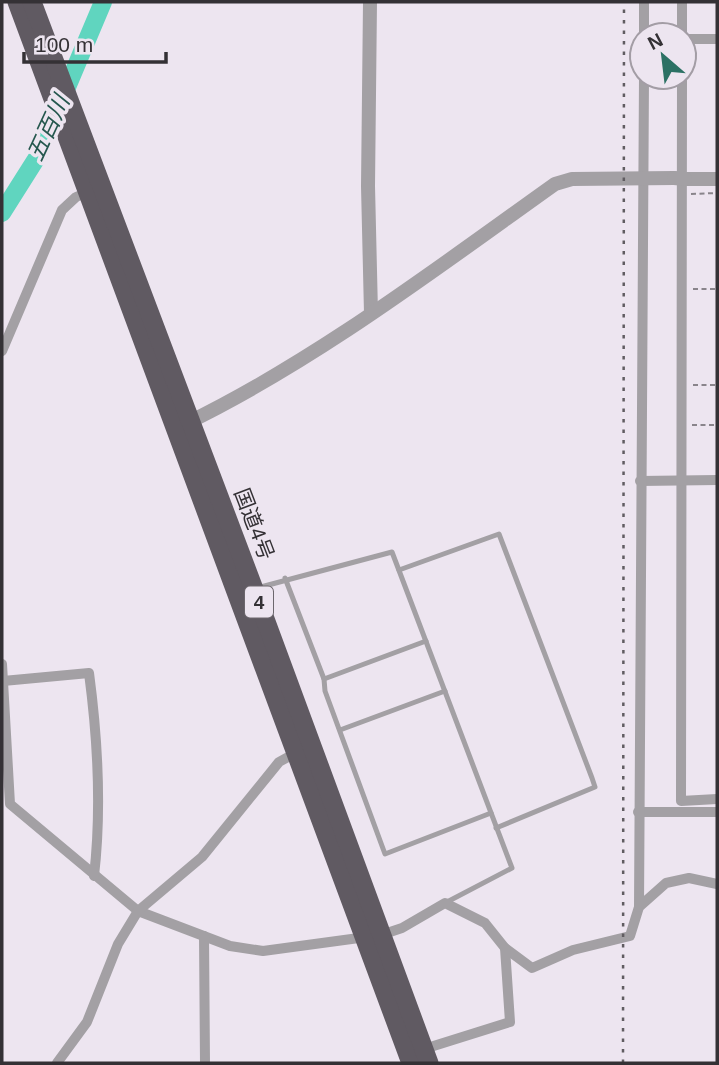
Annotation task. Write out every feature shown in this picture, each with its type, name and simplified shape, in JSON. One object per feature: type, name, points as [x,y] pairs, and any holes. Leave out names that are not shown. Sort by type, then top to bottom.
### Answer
[{"type":"highway","name":"国道4号","points":[[17,2],[88,192],[254,589],[373,937]]},
{"type":"highway","name":"国道4号","points":[[32,2],[86,143],[298,752],[421,1058]]},
{"type":"street","points":[[370,2],[368,186],[371,313]]},
{"type":"street","points":[[643,2],[644,21]]},
{"type":"street","points":[[682,2],[683,21]]},
{"type":"street","points":[[698,38],[717,39]]},
{"type":"street","points":[[2,664],[10,804],[138,911],[230,946],[263,951],[373,937],[402,928],[445,903],[485,923],[505,948],[532,968],[573,950],[629,936],[639,907],[644,91]]},
{"type":"street","points":[[680,807],[682,91]]},
{"type":"street","points":[[184,424],[371,313],[555,184],[572,179],[717,179]]},
{"type":"street","points":[[2,351],[62,210],[75,197],[88,192]]},
{"type":"street","points":[[640,481],[717,480]]},
{"type":"street","points":[[3,681],[89,673],[97,738],[100,825],[94,876]]},
{"type":"street","points":[[57,1063],[87,1022],[118,944],[138,911],[202,857],[279,762],[298,752]]},
{"type":"street","points":[[638,813],[717,799]]},
{"type":"street","points":[[680,807],[717,812]]},
{"type":"street","points":[[639,907],[675,879],[702,879],[717,884]]},
{"type":"street","points":[[204,936],[205,1063]]},
{"type":"street","points":[[421,1058],[510,1022],[505,948]]},
{"type":"lane","points":[[399,570],[499,534],[592,778],[595,787],[496,828]]},
{"type":"lane","points":[[254,589],[285,578],[392,552],[512,868],[445,903]]},
{"type":"lane","points":[[285,578],[324,678],[326,691],[385,854],[491,813]]},
{"type":"lane","points":[[324,678],[426,641]]},
{"type":"lane","points":[[340,730],[445,691]]},
{"type":"path","points":[[690,194],[717,193]]},
{"type":"path","points":[[681,289],[717,289]]},
{"type":"path","points":[[681,385],[717,385]]},
{"type":"path","points":[[681,425],[717,425]]},
{"type":"waterway","name":"五百川","points":[[2,213],[38,156],[103,2]]},
{"type":"railway","points":[[623,1063],[624,2]]}]
